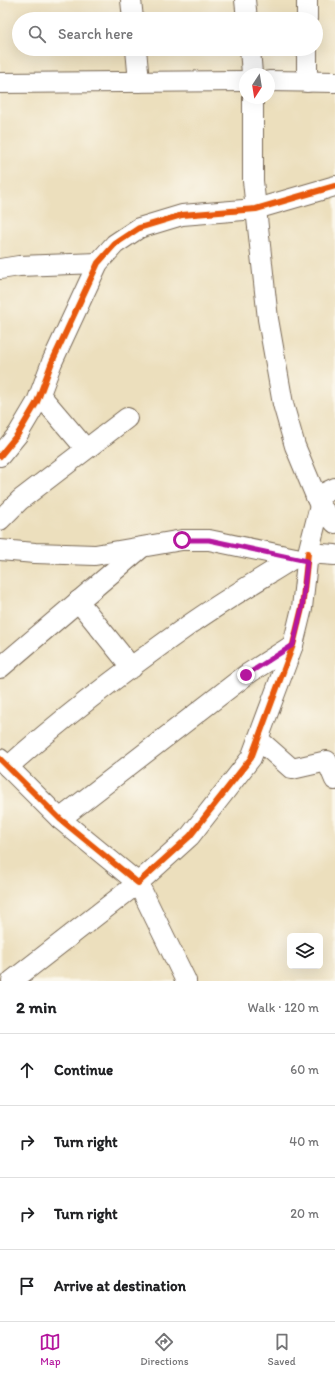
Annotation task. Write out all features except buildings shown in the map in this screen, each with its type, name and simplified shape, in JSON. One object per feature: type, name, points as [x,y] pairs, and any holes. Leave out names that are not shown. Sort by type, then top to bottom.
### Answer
[{"type":"street","points":[[131,0],[132,12]]},
{"type":"street","points":[[245,0],[246,12]]},
{"type":"street","points":[[307,0],[307,12]]},
{"type":"street","points":[[137,56],[139,82]]},
{"type":"street","points":[[251,56],[252,68]]},
{"type":"street","points":[[307,56],[307,82]]},
{"type":"street","points":[[0,83],[239,81]]},
{"type":"street","points":[[275,82],[335,82]]},
{"type":"street","points":[[253,104],[253,181],[268,319],[283,404],[295,446],[318,502],[335,523]]},
{"type":"street","points":[[0,456],[18,434],[37,402],[52,362],[98,264],[114,244],[139,228],[182,215],[256,209],[335,186]]},
{"type":"street","points":[[0,269],[19,266],[98,264]]},
{"type":"street","points":[[40,395],[86,449]]},
{"type":"street","points":[[0,520],[20,500],[127,418]]},
{"type":"street","points":[[14,980],[138,883],[190,836],[251,758],[293,645],[302,608],[303,557],[318,502],[335,488]]},
{"type":"street","points":[[0,550],[95,555],[182,540],[209,540],[303,557],[335,555]]},
{"type":"street","points":[[0,668],[141,548]]},
{"type":"street","points":[[186,981],[138,883],[60,819],[4,763],[37,740],[73,710],[190,625],[303,557]]},
{"type":"street","points":[[78,601],[132,668]]},
{"type":"street","points":[[60,819],[246,675],[293,645]]},
{"type":"street","points":[[258,739],[292,769],[327,761],[335,780]]},
{"type":"cycle path","points":[[0,456],[18,434],[37,402],[52,362],[98,263],[115,244],[139,228],[182,215],[256,209],[335,186]]},
{"type":"cycle path","points":[[0,759],[60,819],[138,883],[190,836],[251,758],[293,645],[302,608],[308,553]]},
{"type":"route","points":[[182,540],[209,540],[307,561],[302,608],[293,645],[246,675]]}]
